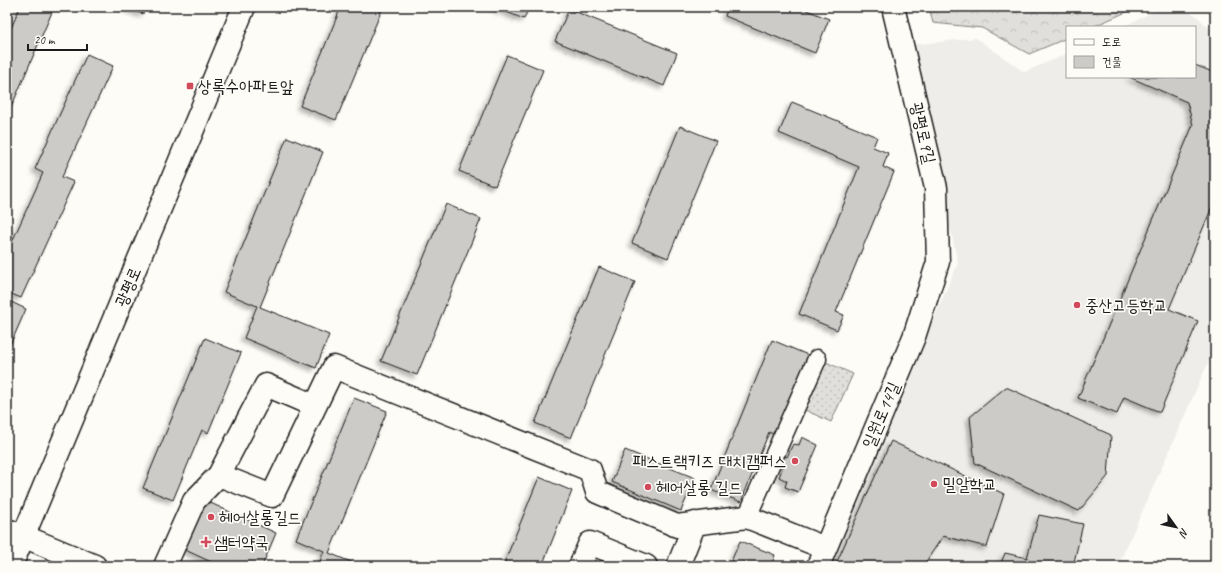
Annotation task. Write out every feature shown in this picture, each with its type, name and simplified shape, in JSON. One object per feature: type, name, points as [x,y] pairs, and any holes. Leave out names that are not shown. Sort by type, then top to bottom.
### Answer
[{"type":"street","name":"광평로","points":[[11,566],[15,533],[244,7]]},
{"type":"street","name":"광평로9길","points":[[893,7],[936,188],[938,262]]},
{"type":"street","name":"일원로14길","points":[[821,557],[914,337],[938,262]]},
{"type":"street","points":[[747,517],[817,359]]},
{"type":"street","points":[[219,475],[272,496],[334,367],[590,470],[598,492],[677,526],[747,517],[821,557]]},
{"type":"street","points":[[165,566],[194,501],[219,475],[266,386],[315,406]]},
{"type":"street","points":[[678,566],[695,523]]},
{"type":"street","points":[[15,533],[95,566]]},
{"type":"street","points":[[580,566],[590,543],[646,566]]},
{"type":"shaded area","name":"중산고등학교","points":[[1163,7],[1175,7],[1196,15],[1215,35],[1215,347],[1118,566],[826,566],[958,263],[910,45],[976,38],[1024,72],[1066,54],[1066,78],[1196,78],[1196,26],[1124,26]]},
{"type":"green space","points":[[929,7],[1138,7],[1094,26],[1066,26],[1066,38],[1029,54],[982,28],[933,23]]},
{"type":"green space","points":[[826,362],[853,374],[831,422],[805,410]]},
{"type":"building","points":[[20,7],[40,7],[52,12],[7,117],[7,38]]},
{"type":"building","points":[[124,7],[145,7],[143,14]]},
{"type":"building","points":[[341,7],[383,7],[336,120],[300,106]]},
{"type":"building","points":[[494,7],[529,7],[524,19]]},
{"type":"building","points":[[728,7],[799,7],[829,19],[815,53],[725,16]]},
{"type":"building","points":[[569,9],[677,53],[664,86],[555,41]]},
{"type":"building","points":[[87,54],[113,66],[62,177],[74,182],[21,298],[7,292],[7,253],[43,173],[35,169]]},
{"type":"building","points":[[507,55],[543,70],[495,186],[459,171]]},
{"type":"building","points":[[1196,65],[1215,73],[1215,200],[1169,309],[1198,321],[1160,412],[1124,397],[1117,414],[1078,398],[1193,125],[1187,102],[1131,78],[1196,78]]},
{"type":"building","points":[[792,102],[877,137],[873,147],[888,153],[883,167],[894,172],[836,312],[844,315],[837,330],[799,314],[859,167],[779,133]]},
{"type":"building","points":[[680,126],[716,141],[668,258],[632,243]]},
{"type":"building","points":[[287,137],[323,152],[260,307],[329,335],[316,368],[244,338],[257,306],[224,292]]},
{"type":"building","points":[[446,204],[481,219],[417,375],[381,361]]},
{"type":"building","points":[[599,267],[635,282],[571,438],[535,423]]},
{"type":"building","points":[[7,300],[26,309],[7,352]]},
{"type":"building","points":[[205,338],[241,353],[208,433],[202,430],[173,500],[143,488]]},
{"type":"building","points":[[772,340],[808,355],[775,435],[769,432],[741,502],[711,490]]},
{"type":"building","points":[[1006,387],[1111,435],[1108,476],[1079,511],[975,463],[970,417]]},
{"type":"building","points":[[354,398],[387,411],[329,553],[361,566],[318,566],[324,551],[296,539]]},
{"type":"building","name":"패스트랙키즈 대치캠퍼스","points":[[802,437],[818,445],[798,492],[785,487],[787,481],[779,477],[783,467],[776,465],[780,455],[787,457],[793,444],[799,445]]},
{"type":"building","points":[[891,441],[1004,494],[987,547],[943,536],[923,566],[835,566]]},
{"type":"building","points":[[625,450],[695,478],[681,511],[612,482]]},
{"type":"building","points":[[539,477],[572,491],[542,566],[503,566]]},
{"type":"building","points":[[204,500],[276,533],[262,566],[220,566],[183,549]]},
{"type":"building","points":[[1039,515],[1083,524],[1073,566],[1000,566],[1005,553],[1027,558]]},
{"type":"building","points":[[740,541],[775,555],[771,566],[729,566]]},
{"type":"place","name":"상록수아파트앞","points":[[190,86]]},
{"type":"place","name":"중산고등학교","points":[[1077,305]]},
{"type":"place","name":"패스트랙키즈 대치캠퍼스","points":[[795,461]]},
{"type":"place","name":"밀알학교","points":[[934,484]]},
{"type":"place","name":"헤어살롱 길드","points":[[648,487]]},
{"type":"place","name":"헤어살롱길드","points":[[211,517]]},
{"type":"place","name":"샘터약국","points":[[206,542]]}]
